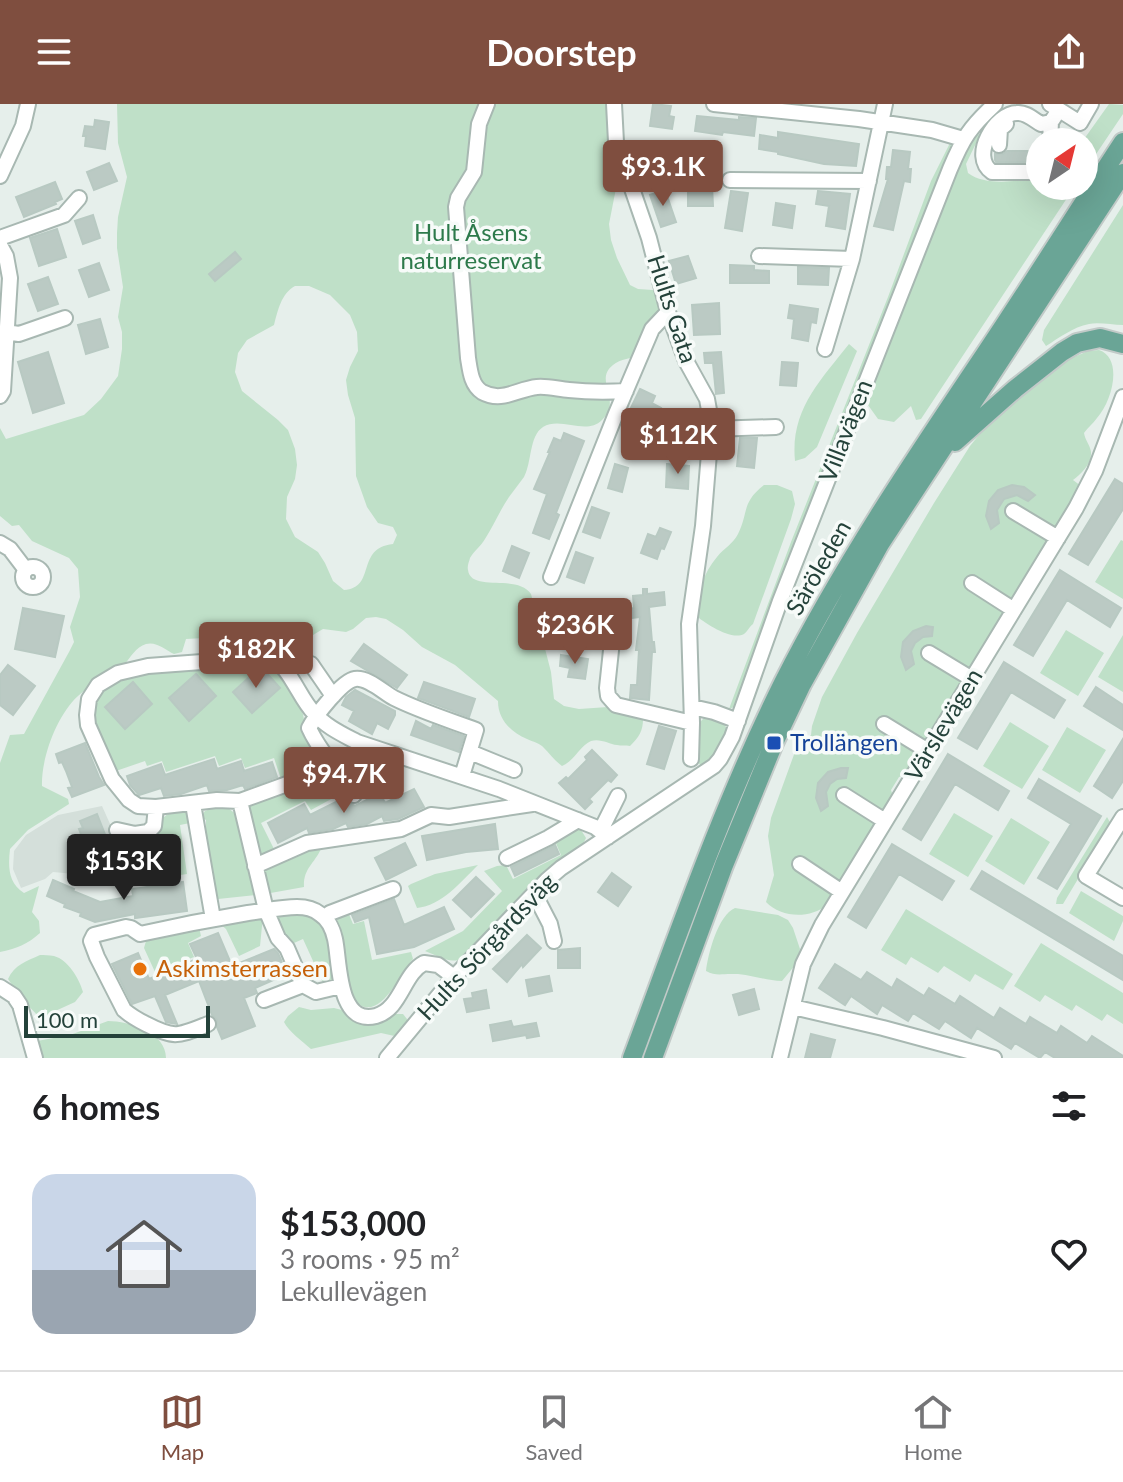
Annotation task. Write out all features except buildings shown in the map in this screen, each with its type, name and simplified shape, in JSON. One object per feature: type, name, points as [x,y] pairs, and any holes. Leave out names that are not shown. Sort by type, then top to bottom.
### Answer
[{"type":"main road","name":"Säröleden","points":[[632,1058],[696,883],[753,746],[824,606],[872,525],[1123,142]]},
{"type":"main road","name":"Säröleden","points":[[653,1058],[724,865],[802,684],[880,544],[1123,173]]},
{"type":"main road","points":[[932,463],[975,423],[1062,352],[1089,339],[1100,338],[1123,344]]},
{"type":"street","points":[[0,176],[6,151],[23,126],[28,104]]},
{"type":"street","points":[[487,104],[479,124],[474,172],[456,207],[468,358],[476,387],[496,397],[543,387],[626,391]]},
{"type":"street","name":"Hults Gata","points":[[614,104],[616,142],[645,226],[668,312],[686,361],[707,399],[711,429],[701,546],[689,624],[691,759]]},
{"type":"street","points":[[714,104],[859,119],[932,130],[963,139]]},
{"type":"street","points":[[825,349],[852,259],[885,104]]},
{"type":"street","name":"Villavägen","points":[[714,766],[738,721],[780,601],[963,139],[995,104]]},
{"type":"street","points":[[1026,172],[989,171],[982,153],[991,131],[1015,113],[1041,124],[1053,112],[1080,123],[1091,104]]},
{"type":"street","points":[[999,145],[1000,129],[1008,121],[1028,116]]},
{"type":"street","points":[[730,180],[869,181]]},
{"type":"street","points":[[0,238],[64,215],[79,198]]},
{"type":"street","points":[[0,245],[6,256],[10,278],[3,391],[0,396]]},
{"type":"street","points":[[759,256],[852,259]]},
{"type":"street","points":[[551,577],[652,329],[668,312]]},
{"type":"street","points":[[5,332],[19,334],[65,318]]},
{"type":"street","name":"Värslevägen","points":[[780,1058],[808,950],[1085,491],[1119,418],[1123,397]]},
{"type":"street","points":[[711,429],[776,427]]},
{"type":"street","points":[[1013,511],[1058,538]]},
{"type":"street","points":[[0,543],[10,549],[26,570]]},
{"type":"street","points":[[972,583],[1014,610]]},
{"type":"street","points":[[614,622],[607,688],[611,701],[616,705],[692,715],[714,712],[738,721]]},
{"type":"street","points":[[929,653],[972,679]]},
{"type":"street","points":[[334,767],[240,801],[138,806],[112,779],[88,725],[89,699],[106,679],[148,666],[270,657],[280,663],[317,717],[357,742],[535,803],[605,834],[618,796]]},
{"type":"street","points":[[311,664],[333,696]]},
{"type":"street","points":[[354,795],[309,728],[333,696],[356,679],[368,682],[412,706],[476,730],[462,776]]},
{"type":"street","points":[[884,724],[928,751]]},
{"type":"street","points":[[470,752],[514,770]]},
{"type":"street","name":"Hults Sörgårdsväg","points":[[387,1058],[454,977],[561,868],[605,834],[714,766]]},
{"type":"street","points":[[844,795],[885,821]]},
{"type":"street","points":[[240,801],[266,910],[303,985],[316,992],[341,986]]},
{"type":"street","points":[[255,866],[307,843],[401,829],[431,815],[449,817],[535,803]]},
{"type":"street","points":[[193,804],[213,919]]},
{"type":"street","points":[[117,830],[135,834],[148,832],[154,826],[156,807]]},
{"type":"street","points":[[1123,817],[1086,876],[1123,898]]},
{"type":"street","points":[[507,858],[578,820]]},
{"type":"street","points":[[800,864],[842,892]]},
{"type":"street","points":[[325,918],[330,913],[393,889]]},
{"type":"street","points":[[534,893],[550,924],[554,941]]},
{"type":"street","points":[[208,1024],[187,1033],[167,1034],[124,1010],[97,957],[91,941],[94,935],[126,927],[140,934],[213,919],[298,907],[313,910],[325,918],[331,927],[336,940],[341,986],[353,1010],[366,1017],[380,1015],[393,1003],[419,965],[432,963],[454,977]]},
{"type":"street","points":[[264,1000],[303,985]]},
{"type":"street","points":[[0,987],[14,996],[20,1005],[35,1058]]},
{"type":"street","points":[[793,1007],[994,1058]]},
{"type":"shaded area","points":[[102,806],[119,844],[75,874],[53,872],[45,879],[21,888],[13,869],[14,851],[26,835],[58,815]]},
{"type":"green space","name":"Hult Åsens naturreservat","points":[[117,104],[607,104],[609,137],[619,173],[609,224],[611,240],[630,285],[656,292],[662,311],[641,355],[619,361],[608,371],[606,384],[610,405],[602,420],[589,426],[550,424],[538,431],[524,477],[470,558],[468,568],[471,577],[477,580],[516,585],[531,594],[551,672],[554,699],[564,706],[579,709],[608,707],[639,715],[643,723],[640,734],[630,746],[591,741],[562,766],[540,745],[511,729],[500,714],[498,701],[455,665],[422,647],[386,619],[376,617],[366,618],[346,632],[323,629],[303,641],[274,634],[186,639],[182,652],[174,654],[150,643],[142,645],[119,670],[78,696],[57,725],[44,763],[42,786],[68,799],[69,804],[28,830],[10,849],[9,855],[10,874],[19,889],[24,893],[39,886],[32,912],[39,921],[40,933],[22,946],[0,952],[0,763],[10,735],[24,734],[74,642],[70,627],[80,597],[78,569],[69,558],[32,541],[19,525],[12,526],[0,516],[0,428],[6,439],[84,415],[118,376],[122,332],[118,317],[123,287],[117,233],[127,177],[118,143]],"holes":[[[295,286],[309,286],[330,295],[350,315],[357,332],[358,351],[346,380],[355,418],[356,476],[367,507],[378,523],[393,527],[397,535],[393,544],[381,547],[374,553],[360,583],[344,590],[333,581],[318,552],[295,537],[286,519],[287,497],[297,465],[288,430],[242,391],[235,372],[238,353],[247,340],[274,325],[286,293]]]},
{"type":"green space","points":[[1109,104],[1123,105],[1123,114],[1098,151],[1098,128],[1092,128]]},
{"type":"green space","points":[[976,133],[980,135],[966,164],[968,173],[984,180],[1026,180],[1026,200],[1066,200],[921,419],[916,420],[911,406],[894,422],[878,419],[868,405],[874,384],[969,143]]},
{"type":"green space","points":[[951,141],[952,148],[737,706],[729,709],[931,181]]},
{"type":"green space","points":[[1123,205],[1123,325],[1083,325],[1046,346],[1042,340],[1044,330]]},
{"type":"green space","points":[[849,344],[857,351],[817,447],[805,458],[795,461],[797,426],[802,411],[818,384]]},
{"type":"green space","points":[[1099,350],[1111,361],[1113,380],[1103,410],[1084,433],[1090,449],[1090,461],[1073,480],[1081,486],[907,775],[899,777],[891,790],[894,799],[827,905],[812,913],[796,915],[772,907],[766,902],[774,875],[768,836],[771,818],[796,749],[811,735],[822,697],[857,633],[934,503],[970,446],[992,419],[1024,390],[1067,360]]},
{"type":"green space","points":[[764,485],[777,485],[792,491],[795,504],[753,624],[744,634],[732,635],[695,615],[697,600],[708,570],[736,537],[752,497]]},
{"type":"green space","points":[[1123,541],[1123,599],[1095,582]]},
{"type":"green space","points":[[1066,630],[1104,653],[1078,696],[1040,673]]},
{"type":"green space","points":[[1123,635],[1123,692],[1098,677]]},
{"type":"green space","points":[[268,663],[275,665],[285,680],[303,714],[306,731],[324,764],[282,782],[274,758],[245,768],[241,758],[219,766],[215,756],[166,772],[162,761],[147,766],[145,761],[113,772],[91,720],[94,700],[111,683],[141,674]]},
{"type":"green space","points":[[711,717],[722,722],[728,733],[717,756],[701,766],[697,761],[697,725],[704,718]]},
{"type":"green space","points":[[1010,722],[1049,746],[1022,789],[983,766]]},
{"type":"green space","points":[[1067,727],[1106,750],[1080,793],[1042,770]]},
{"type":"green space","points":[[330,775],[336,777],[346,791],[311,810],[305,801],[261,823],[275,851],[258,857],[247,811],[249,803]]},
{"type":"green space","points":[[219,806],[237,815],[256,895],[218,899],[217,911],[201,829],[206,827],[206,820],[201,817],[205,811]]},
{"type":"green space","points":[[174,811],[187,813],[190,818],[190,823],[180,825],[187,874],[155,879],[141,869],[130,846],[146,837],[164,817]]},
{"type":"green space","points":[[954,813],[993,836],[968,877],[929,854]]},
{"type":"green space","points":[[1107,817],[1111,824],[1063,904],[1056,904],[1057,898]]},
{"type":"green space","points":[[1011,818],[1050,842],[1024,885],[985,861]]},
{"type":"green space","points":[[577,829],[586,838],[581,848],[465,957],[455,961],[425,951],[463,931],[502,891],[484,871],[506,865],[513,879],[561,855],[555,841]]},
{"type":"green space","points":[[320,846],[305,876],[304,887],[265,894],[262,868]]},
{"type":"green space","points":[[478,865],[442,898],[417,908],[408,886],[435,874]]},
{"type":"green space","points":[[1081,891],[1123,916],[1114,941],[1069,913]]},
{"type":"green space","points":[[735,908],[778,915],[788,920],[800,949],[796,964],[782,981],[706,971],[719,927]]},
{"type":"green space","points":[[906,909],[1013,974],[1003,990],[975,974],[970,982],[944,966],[938,973],[911,957],[906,965],[881,950]]},
{"type":"green space","points":[[348,912],[353,924],[364,921],[372,960],[411,952],[413,959],[386,996],[370,1007],[361,1005],[351,997],[337,922]]},
{"type":"green space","points":[[301,913],[312,917],[326,930],[331,949],[333,982],[324,985],[303,939],[294,943],[284,939],[276,915]]},
{"type":"green space","points":[[263,916],[260,946],[239,956],[226,929],[219,923]]},
{"type":"green space","points":[[199,927],[201,936],[188,943],[194,957],[155,972],[144,948],[146,941]]},
{"type":"green space","points":[[1041,943],[1123,993],[1123,1024],[1107,1014],[1102,1021],[1076,1005],[1072,1011],[1045,995],[1040,1002],[1014,986]]},
{"type":"green space","points":[[40,955],[54,956],[64,961],[83,992],[75,1002],[40,1018],[8,979],[17,967]]},
{"type":"green space","points":[[299,1007],[342,1010],[348,1017],[369,1025],[395,1014],[403,1014],[407,1019],[407,1028],[399,1037],[381,1033],[311,1049],[284,1022]]},
{"type":"green space","points":[[108,1021],[136,1026],[153,1035],[160,1041],[166,1058],[42,1058],[37,1041],[70,1035]]},
{"type":"place","name":"Trollängen","points":[[774,743]]},
{"type":"place","name":"Askimsterrassen","points":[[140,969]]}]
